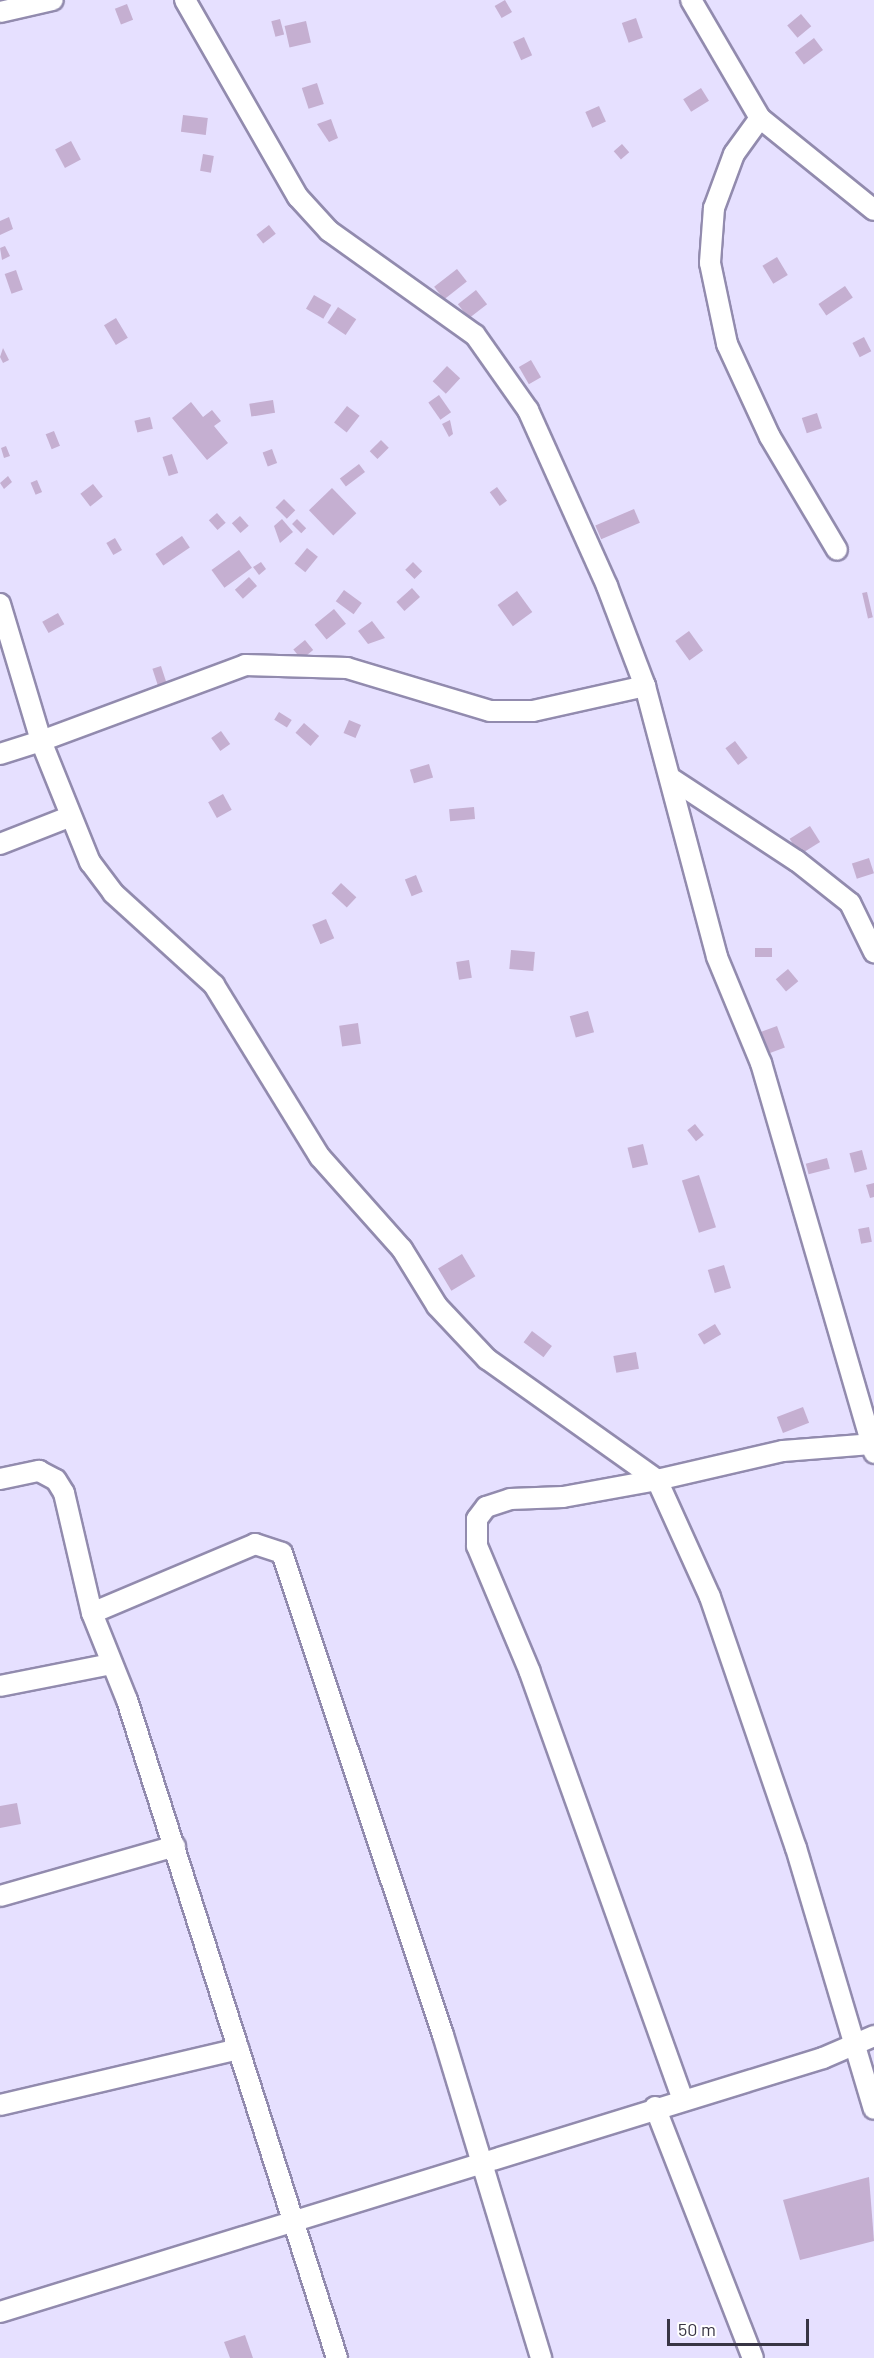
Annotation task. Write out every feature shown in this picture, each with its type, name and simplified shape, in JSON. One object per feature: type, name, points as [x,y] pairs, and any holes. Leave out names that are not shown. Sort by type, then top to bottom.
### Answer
[{"type":"street","points":[[2,16],[53,0]]},
{"type":"street","points":[[185,0],[298,198],[329,231],[475,335],[501,366],[566,494],[645,686],[672,779],[717,957],[761,1063],[872,1448],[783,1451],[657,1480],[563,1497],[510,1499],[486,1507],[474,1532],[530,1672],[682,2100]]},
{"type":"street","points":[[691,0],[760,118],[874,210]]},
{"type":"street","points":[[760,118],[735,154],[714,208],[710,263],[727,344],[770,436],[837,550]]},
{"type":"street","points":[[0,604],[41,741],[69,817],[90,862],[113,893],[162,932],[214,985],[320,1157],[402,1249],[437,1306],[487,1359],[657,1480],[710,1597],[796,1848],[874,2109]]},
{"type":"street","points":[[0,754],[245,665],[347,668],[490,711],[533,711],[645,686]]},
{"type":"street","points":[[672,779],[850,903],[874,952]]},
{"type":"street","points":[[0,844],[69,817]]},
{"type":"street","points":[[0,1479],[39,1471],[56,1480],[92,1613],[175,1846],[337,2358]]},
{"type":"street","points":[[92,1613],[255,1544],[272,1545],[282,1553],[483,2160],[541,2358]]},
{"type":"street","points":[[0,1686],[111,1664]]},
{"type":"street","points":[[0,1896],[175,1846]]},
{"type":"street","points":[[0,2312],[293,2224],[483,2160],[682,2100],[874,2036]]},
{"type":"street","points":[[0,2105],[239,2049]]},
{"type":"street","points":[[655,2107],[753,2358]]},
{"type":"building","points":[[505,0],[512,12],[502,18],[495,6]]},
{"type":"building","points":[[127,4],[133,20],[121,25],[115,9]]},
{"type":"building","points":[[801,14],[811,26],[797,38],[787,26]]},
{"type":"building","points":[[636,18],[643,38],[629,43],[622,23]]},
{"type":"building","points":[[280,19],[284,34],[275,37],[271,21]]},
{"type":"building","points":[[306,21],[311,42],[290,47],[285,26]]},
{"type":"building","points":[[524,37],[532,55],[521,60],[513,42]]},
{"type":"building","points":[[814,38],[823,50],[804,64],[795,52]]},
{"type":"building","points":[[317,83],[324,104],[309,109],[302,88]]},
{"type":"building","points":[[701,88],[709,101],[691,112],[683,99]]},
{"type":"building","points":[[599,106],[606,122],[592,128],[585,112]]},
{"type":"building","points":[[183,115],[208,118],[206,135],[181,132]]},
{"type":"building","points":[[331,119],[338,138],[329,142],[317,124]]},
{"type":"building","points":[[71,141],[81,160],[65,168],[55,149]]},
{"type":"building","points":[[622,144],[629,152],[621,160],[614,151]]},
{"type":"building","points":[[203,154],[214,156],[211,173],[200,171]]},
{"type":"building","points":[[9,217],[13,229],[0,235],[0,221]]},
{"type":"building","points":[[269,225],[276,234],[263,244],[256,235]]},
{"type":"building","points":[[5,246],[10,256],[2,260],[0,248]]},
{"type":"building","points":[[777,257],[788,275],[773,284],[762,266]]},
{"type":"building","points":[[457,269],[467,282],[444,299],[434,287]]},
{"type":"building","points":[[16,270],[23,290],[11,294],[5,274]]},
{"type":"building","points":[[845,286],[853,298],[826,316],[818,304]]},
{"type":"building","points":[[476,290],[487,304],[469,318],[458,304]]},
{"type":"building","points":[[314,295],[331,305],[323,319],[306,309]]},
{"type":"building","points":[[338,307],[356,319],[346,335],[327,323]]},
{"type":"building","points":[[116,318],[128,338],[116,345],[104,325]]},
{"type":"building","points":[[864,337],[871,351],[860,357],[852,343]]},
{"type":"building","points":[[3,348],[9,360],[3,363],[0,357]]},
{"type":"building","points":[[531,360],[541,377],[529,384],[519,367]]},
{"type":"building","points":[[447,366],[460,378],[446,394],[433,381]]},
{"type":"building","points":[[439,395],[451,412],[440,420],[428,402]]},
{"type":"building","points":[[273,400],[275,413],[251,417],[249,404]]},
{"type":"building","points":[[191,402],[203,417],[212,410],[221,421],[214,426],[228,443],[207,460],[172,418]]},
{"type":"building","points":[[347,406],[360,416],[347,432],[334,423]]},
{"type":"building","points":[[817,413],[822,428],[807,433],[802,418]]},
{"type":"building","points":[[150,417],[153,429],[137,433],[134,421]]},
{"type":"building","points":[[450,420],[453,434],[449,437],[442,424]]},
{"type":"building","points":[[54,431],[60,446],[52,449],[46,434]]},
{"type":"building","points":[[381,440],[389,448],[377,459],[370,451]]},
{"type":"building","points":[[6,446],[10,456],[4,458],[1,448]]},
{"type":"building","points":[[272,449],[277,463],[268,467],[263,452]]},
{"type":"building","points":[[172,454],[178,473],[169,476],[162,457]]},
{"type":"building","points":[[359,464],[365,472],[346,486],[340,478]]},
{"type":"building","points":[[8,476],[12,482],[4,489],[0,483]]},
{"type":"building","points":[[37,480],[42,492],[36,495],[31,483]]},
{"type":"building","points":[[93,484],[103,497],[90,506],[80,494]]},
{"type":"building","points":[[497,487],[507,501],[500,506],[490,492]]},
{"type":"building","points":[[332,488],[356,513],[333,535],[309,510]]},
{"type":"building","points":[[284,499],[295,510],[287,519],[276,507]]},
{"type":"building","points":[[634,509],[640,523],[601,539],[595,525]]},
{"type":"building","points":[[217,513],[226,523],[218,530],[209,520]]},
{"type":"building","points":[[240,516],[249,526],[241,533],[232,523]]},
{"type":"building","points":[[282,519],[293,532],[280,543],[274,526]]},
{"type":"building","points":[[297,519],[306,528],[301,533],[292,524]]},
{"type":"building","points":[[182,536],[190,548],[163,566],[155,554]]},
{"type":"building","points":[[115,538],[122,550],[113,555],[106,543]]},
{"type":"building","points":[[307,548],[318,557],[305,572],[294,564]]},
{"type":"building","points":[[239,550],[252,568],[224,588],[211,570]]},
{"type":"building","points":[[261,562],[266,569],[259,575],[253,567]]},
{"type":"building","points":[[413,562],[422,571],[414,579],[405,570]]},
{"type":"building","points":[[249,577],[257,586],[243,599],[235,590]]},
{"type":"building","points":[[412,588],[420,597],[404,611],[396,602]]},
{"type":"building","points":[[344,590],[362,603],[354,614],[336,601]]},
{"type":"building","points":[[517,591],[532,612],[513,626],[498,605]]},
{"type":"building","points":[[867,592],[873,617],[868,618],[862,593]]},
{"type":"building","points":[[334,609],[346,624],[327,639],[315,625]]},
{"type":"building","points":[[58,613],[64,624],[49,633],[42,622]]},
{"type":"building","points":[[372,621],[385,638],[368,644],[358,631]]},
{"type":"building","points":[[689,631],[703,650],[689,660],[675,641]]},
{"type":"building","points":[[305,640],[313,650],[302,660],[293,649]]},
{"type":"building","points":[[161,666],[167,685],[159,688],[152,669]]},
{"type":"building","points":[[279,712],[292,720],[287,728],[274,720]]},
{"type":"building","points":[[349,720],[361,725],[355,738],[344,733]]},
{"type":"building","points":[[304,723],[319,736],[311,746],[295,733]]},
{"type":"building","points":[[221,731],[230,744],[220,751],[211,738]]},
{"type":"building","points":[[735,741],[748,758],[738,765],[725,748]]},
{"type":"building","points":[[429,764],[433,777],[414,783],[410,770]]},
{"type":"building","points":[[223,794],[232,810],[217,818],[208,802]]},
{"type":"building","points":[[474,807],[475,819],[450,821],[449,809]]},
{"type":"building","points":[[810,826],[820,842],[800,855],[790,839]]},
{"type":"building","points":[[869,858],[874,873],[857,879],[852,864]]},
{"type":"building","points":[[416,875],[423,892],[412,896],[405,879]]},
{"type":"building","points":[[341,883],[356,897],[347,908],[331,893]]},
{"type":"building","points":[[326,919],[334,938],[320,944],[312,925]]},
{"type":"building","points":[[755,948],[772,948],[772,957],[755,957]]},
{"type":"building","points":[[511,950],[535,952],[533,971],[509,969]]},
{"type":"building","points":[[469,960],[472,978],[459,980],[456,962]]},
{"type":"building","points":[[788,969],[798,981],[786,992],[776,979]]},
{"type":"building","points":[[588,1011],[594,1032],[576,1037],[570,1016]]},
{"type":"building","points":[[358,1023],[361,1044],[342,1046],[339,1026]]},
{"type":"building","points":[[777,1026],[785,1048],[768,1054],[760,1032]]},
{"type":"building","points":[[695,1124],[704,1135],[696,1141],[687,1130]]},
{"type":"building","points":[[643,1144],[648,1164],[633,1168],[627,1148]]},
{"type":"building","points":[[862,1150],[867,1169],[855,1173],[849,1153]]},
{"type":"building","points":[[827,1158],[830,1169],[809,1174],[806,1164]]},
{"type":"building","points":[[699,1175],[716,1227],[699,1233],[682,1181]]},
{"type":"building","points":[[874,1183],[874,1197],[870,1198],[866,1185]]},
{"type":"building","points":[[869,1227],[872,1242],[861,1244],[858,1229]]},
{"type":"building","points":[[462,1254],[475,1276],[451,1291],[438,1268]]},
{"type":"building","points":[[724,1265],[731,1288],[715,1293],[708,1270]]},
{"type":"building","points":[[715,1324],[721,1334],[704,1345],[698,1334]]},
{"type":"building","points":[[532,1331],[552,1346],[544,1357],[524,1342]]},
{"type":"building","points":[[636,1352],[639,1369],[616,1373],[613,1356]]},
{"type":"building","points":[[803,1407],[809,1423],[783,1433],[777,1417]]},
{"type":"building","points":[[17,1803],[21,1824],[0,1828],[0,1806]]},
{"type":"building","points":[[869,2177],[874,2241],[800,2260],[783,2200]]},
{"type":"building","points":[[245,2335],[253,2358],[230,2358],[224,2342]]}]
